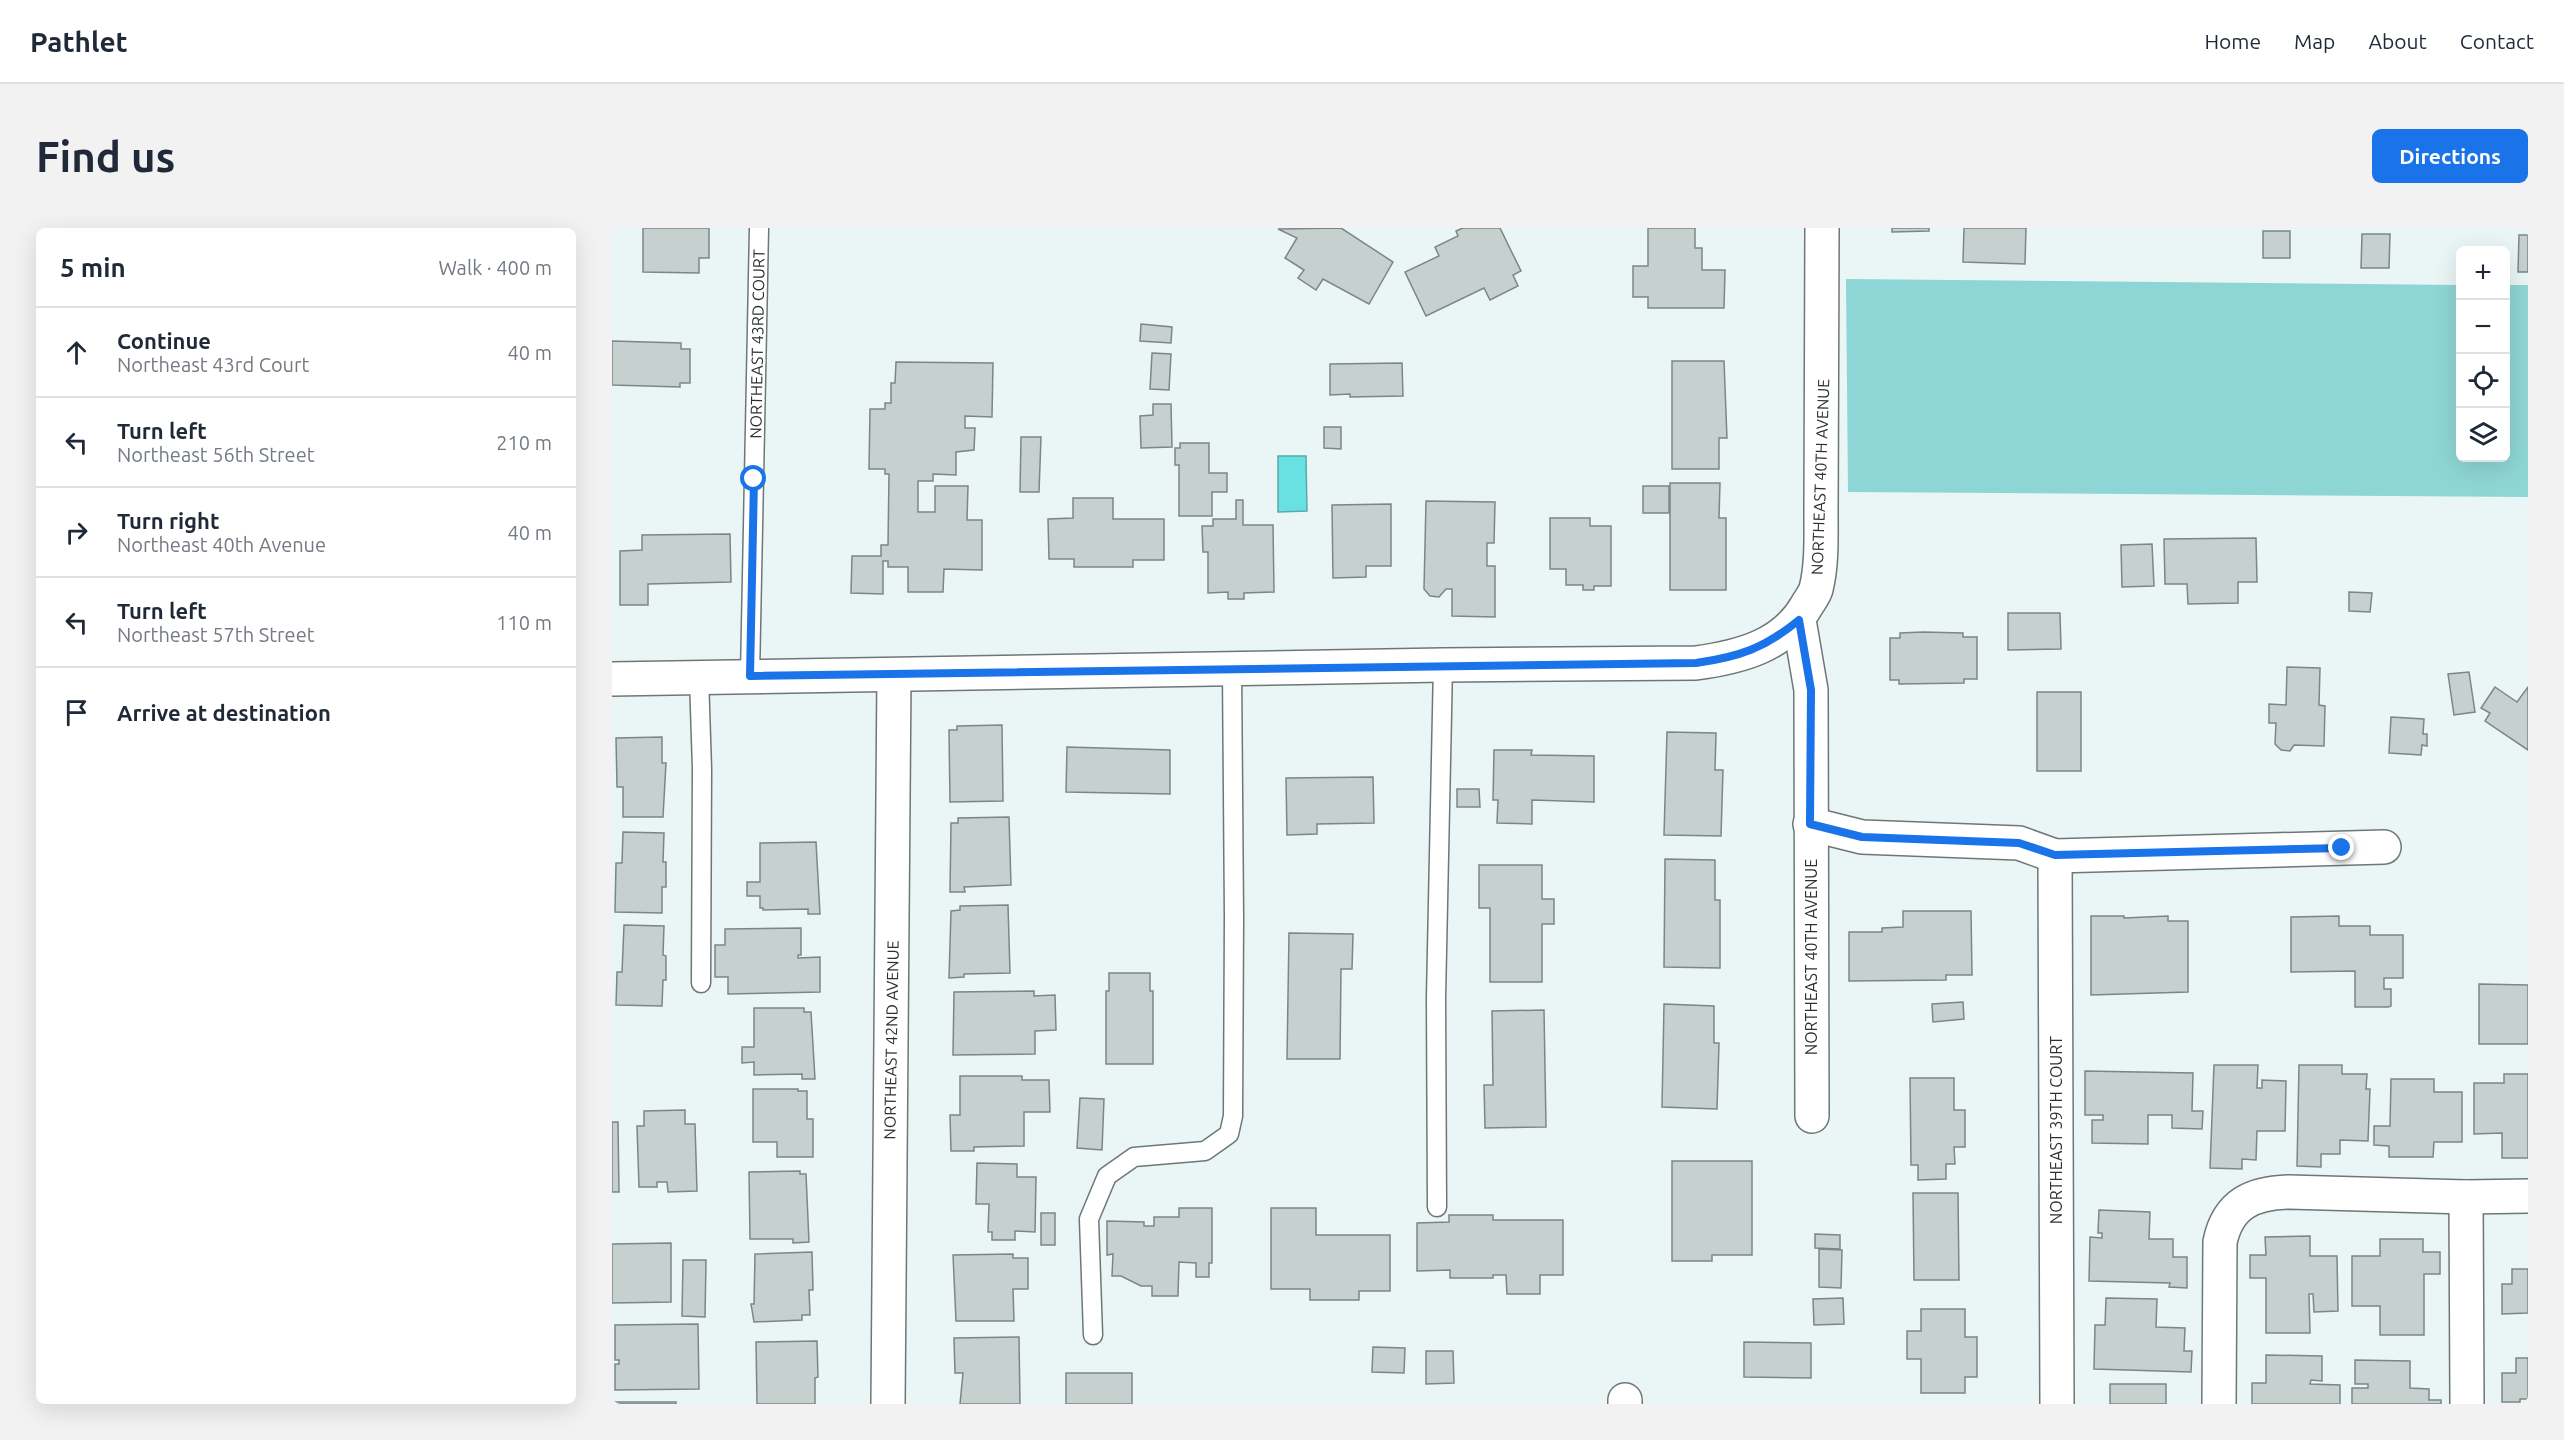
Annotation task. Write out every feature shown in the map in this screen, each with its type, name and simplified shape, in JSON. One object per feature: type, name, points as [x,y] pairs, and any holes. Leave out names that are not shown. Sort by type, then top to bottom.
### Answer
[{"type":"street","name":"NORTHEAST 40TH AVENUE","points":[[1812,1116],[1811,690],[1799,620],[1815,591],[1820,554],[1823,410],[1822,228]]},
{"type":"street","points":[[612,679],[1696,663],[1730,658],[1758,649],[1779,637],[1799,620]]},
{"type":"street","name":"NORTHEAST 42ND AVENUE","points":[[888,1404],[894,675]]},
{"type":"street","points":[[1810,824],[1862,837],[2019,843],[2055,855],[2384,847]]},
{"type":"street","name":"NORTHEAST 39TH COURT","points":[[2055,855],[2057,1404]]},
{"type":"street","points":[[2219,1404],[2220,1242],[2223,1228],[2242,1203],[2281,1192],[2466,1197],[2528,1196]]},
{"type":"street","points":[[2466,1197],[2467,1404]]},
{"type":"lane","name":"NORTHEAST 43RD COURT","points":[[750,676],[759,228]]},
{"type":"lane","points":[[1437,1207],[1436,998],[1443,665]]},
{"type":"lane","points":[[1093,1335],[1089,1219],[1107,1176],[1134,1157],[1204,1151],[1229,1134],[1233,1116],[1232,669]]},
{"type":"lane","points":[[699,677],[702,769],[701,983]]},
{"type":"shaded area","points":[[1846,279],[2456,285],[2456,462],[2510,462],[2510,285],[2528,285],[2528,497],[1848,492]]},
{"type":"shaded area","points":[[1278,456],[1306,456],[1307,511],[1278,512]]},
{"type":"building","points":[[643,228],[709,228],[709,258],[699,258],[699,273],[643,272]]},
{"type":"building","points":[[1341,228],[1393,262],[1369,304],[1323,279],[1316,290],[1298,278],[1304,270],[1285,258],[1297,238],[1278,229]]},
{"type":"building","points":[[1463,228],[1500,228],[1521,271],[1513,275],[1518,286],[1490,300],[1484,288],[1426,316],[1405,272],[1439,256],[1435,247],[1458,236],[1456,231]]},
{"type":"building","points":[[1648,228],[1695,228],[1695,248],[1702,248],[1702,270],[1725,270],[1724,308],[1648,308],[1648,297],[1633,297],[1633,266],[1648,266]]},
{"type":"building","points":[[1892,228],[1929,228],[1929,231],[1892,232]]},
{"type":"building","points":[[1964,228],[2026,228],[2025,264],[1963,262]]},
{"type":"building","points":[[2263,231],[2290,231],[2290,258],[2263,258]]},
{"type":"building","points":[[2362,234],[2390,234],[2389,268],[2361,268]]},
{"type":"building","points":[[2519,235],[2528,235],[2528,272],[2518,272]]},
{"type":"building","points":[[1141,324],[1172,327],[1171,343],[1140,341]]},
{"type":"building","points":[[612,341],[681,343],[681,349],[690,349],[690,383],[680,383],[680,387],[612,385]]},
{"type":"building","points":[[1152,353],[1171,354],[1169,390],[1150,389]]},
{"type":"building","points":[[1672,361],[1724,361],[1727,438],[1719,438],[1719,469],[1672,469]]},
{"type":"building","points":[[896,362],[993,363],[992,417],[965,416],[965,428],[975,428],[974,450],[956,452],[956,475],[933,474],[933,481],[918,481],[918,512],[935,512],[935,486],[968,486],[967,520],[982,520],[982,570],[944,569],[943,592],[908,592],[908,567],[888,567],[888,561],[883,561],[883,594],[851,593],[852,556],[881,556],[881,545],[888,545],[889,474],[885,474],[885,469],[869,469],[870,409],[885,409],[885,403],[891,403],[891,383],[895,383]]},
{"type":"building","points":[[1402,363],[1403,396],[1330,395],[1330,364]]},
{"type":"building","points":[[1153,404],[1171,404],[1172,447],[1141,448],[1140,416],[1153,415]]},
{"type":"building","points":[[1324,427],[1341,427],[1341,449],[1324,448]]},
{"type":"building","points":[[1021,437],[1041,437],[1039,492],[1020,492]]},
{"type":"building","points":[[1180,443],[1209,443],[1209,473],[1227,473],[1227,492],[1212,492],[1212,516],[1179,516],[1179,465],[1175,465],[1175,448],[1180,448]]},
{"type":"building","points":[[1670,483],[1720,483],[1719,518],[1726,518],[1726,590],[1670,590]]},
{"type":"building","points":[[1643,486],[1669,486],[1669,513],[1643,513]]},
{"type":"building","points":[[1073,498],[1113,498],[1113,519],[1164,519],[1164,560],[1133,560],[1133,567],[1074,567],[1074,559],[1049,559],[1048,519],[1073,518]]},
{"type":"building","points":[[1236,500],[1243,500],[1243,525],[1273,525],[1274,592],[1244,593],[1244,599],[1228,599],[1228,592],[1208,593],[1208,552],[1203,552],[1202,526],[1213,526],[1213,519],[1236,519]]},
{"type":"building","points":[[1426,501],[1495,502],[1494,543],[1487,543],[1487,566],[1495,566],[1495,617],[1452,616],[1452,589],[1446,589],[1439,597],[1430,596],[1424,589]]},
{"type":"building","points":[[1391,504],[1391,566],[1366,566],[1366,577],[1333,578],[1332,505]]},
{"type":"building","points":[[1550,518],[1590,518],[1590,526],[1611,526],[1611,586],[1594,586],[1594,590],[1583,590],[1583,585],[1566,585],[1566,569],[1550,569]]},
{"type":"building","points":[[730,534],[731,582],[648,584],[648,605],[620,605],[620,551],[642,550],[642,535]]},
{"type":"building","points":[[2256,538],[2257,582],[2238,582],[2238,603],[2188,604],[2187,584],[2165,584],[2164,539]]},
{"type":"building","points":[[2152,544],[2154,586],[2122,587],[2121,545]]},
{"type":"building","points":[[2349,592],[2372,593],[2370,612],[2349,611]]},
{"type":"building","points":[[2008,613],[2060,613],[2061,649],[2008,650]]},
{"type":"building","points":[[1900,633],[1963,633],[1963,637],[1977,637],[1977,679],[1964,679],[1964,683],[1899,684],[1899,680],[1890,680],[1890,638],[1900,638]]},
{"type":"building","points":[[2287,667],[2320,668],[2319,705],[2325,706],[2324,746],[2294,745],[2290,751],[2281,750],[2275,744],[2276,723],[2269,723],[2269,704],[2286,705]]},
{"type":"building","points":[[2469,672],[2475,712],[2454,715],[2448,674]]},
{"type":"building","points":[[2495,687],[2517,702],[2528,687],[2528,750],[2485,721],[2490,713],[2481,708]]},
{"type":"building","points":[[2037,692],[2081,692],[2081,771],[2037,771]]},
{"type":"building","points":[[2391,717],[2424,719],[2423,734],[2427,734],[2427,746],[2422,745],[2421,755],[2389,753]]},
{"type":"building","points":[[1002,725],[1003,801],[950,802],[949,730],[957,730],[957,726]]},
{"type":"building","points":[[1667,732],[1716,733],[1715,770],[1723,770],[1721,836],[1664,835]]},
{"type":"building","points":[[662,737],[662,763],[666,763],[663,817],[623,817],[623,787],[617,787],[616,738]]},
{"type":"building","points":[[1067,747],[1170,750],[1170,794],[1066,792]]},
{"type":"building","points":[[1494,750],[1532,750],[1531,755],[1594,756],[1594,802],[1532,800],[1532,824],[1497,823],[1498,800],[1493,800]]},
{"type":"building","points":[[1373,777],[1374,823],[1317,824],[1317,834],[1287,835],[1286,778]]},
{"type":"building","points":[[1457,789],[1479,789],[1480,807],[1457,807]]},
{"type":"building","points":[[1009,817],[1011,885],[964,887],[965,892],[950,892],[951,823],[958,823],[958,818]]},
{"type":"building","points":[[623,832],[664,833],[663,862],[666,862],[666,887],[662,887],[662,913],[615,912],[616,863],[622,863]]},
{"type":"building","points":[[816,842],[820,914],[808,914],[808,909],[763,910],[760,908],[760,896],[747,896],[747,882],[760,882],[760,843]]},
{"type":"building","points":[[1665,859],[1715,860],[1715,900],[1720,900],[1720,968],[1664,967]]},
{"type":"building","points":[[1479,865],[1542,865],[1542,899],[1554,899],[1554,924],[1542,924],[1542,982],[1490,982],[1490,908],[1479,908]]},
{"type":"building","points":[[1008,905],[1010,973],[964,974],[964,977],[949,978],[951,911],[960,910],[960,906]]},
{"type":"building","points":[[1903,911],[1971,911],[1972,975],[1946,975],[1946,980],[1849,981],[1849,932],[1882,932],[1882,928],[1903,927]]},
{"type":"building","points":[[2091,916],[2124,916],[2124,918],[2168,916],[2168,921],[2188,921],[2188,992],[2091,995]]},
{"type":"building","points":[[2339,916],[2339,926],[2370,926],[2370,935],[2403,935],[2403,978],[2384,978],[2384,989],[2391,989],[2391,1006],[2355,1007],[2355,971],[2291,972],[2291,917]]},
{"type":"building","points":[[624,925],[664,926],[663,955],[666,956],[666,980],[663,980],[662,1006],[616,1005],[617,972],[622,972]]},
{"type":"building","points":[[801,928],[801,955],[798,955],[798,958],[820,957],[820,992],[728,994],[728,977],[715,977],[715,945],[725,945],[725,929]]},
{"type":"building","points":[[1289,933],[1353,934],[1352,969],[1341,969],[1340,1059],[1287,1059]]},
{"type":"building","points":[[1109,973],[1150,973],[1150,991],[1153,991],[1153,1064],[1106,1064],[1106,991],[1109,991]]},
{"type":"building","points":[[2479,984],[2528,985],[2528,1044],[2479,1044]]},
{"type":"building","points":[[1034,991],[1034,996],[1055,995],[1056,1030],[1035,1031],[1035,1054],[953,1055],[954,992]]},
{"type":"building","points":[[1963,1002],[1964,1019],[1933,1022],[1932,1004]]},
{"type":"building","points":[[1664,1004],[1714,1006],[1714,1043],[1719,1043],[1717,1109],[1662,1107]]},
{"type":"building","points":[[754,1008],[804,1008],[804,1012],[811,1012],[815,1079],[802,1079],[802,1074],[754,1075],[754,1062],[742,1063],[742,1047],[754,1047]]},
{"type":"building","points":[[1544,1010],[1546,1127],[1485,1128],[1484,1085],[1493,1085],[1492,1011]]},
{"type":"building","points":[[2214,1065],[2258,1065],[2257,1088],[2262,1088],[2262,1080],[2286,1081],[2285,1131],[2257,1131],[2256,1160],[2242,1159],[2242,1169],[2210,1168]]},
{"type":"building","points":[[2299,1065],[2342,1065],[2342,1074],[2367,1074],[2366,1089],[2370,1089],[2368,1141],[2340,1140],[2340,1154],[2321,1154],[2321,1167],[2297,1166]]},
{"type":"building","points":[[2085,1071],[2193,1073],[2192,1111],[2203,1111],[2202,1129],[2172,1128],[2172,1115],[2148,1115],[2148,1144],[2092,1143],[2092,1120],[2103,1120],[2103,1115],[2085,1115]]},
{"type":"building","points":[[2504,1074],[2528,1074],[2528,1158],[2502,1158],[2502,1133],[2474,1134],[2474,1083],[2504,1083]]},
{"type":"building","points":[[960,1076],[1022,1076],[1022,1080],[1049,1080],[1050,1112],[1024,1112],[1024,1146],[974,1147],[974,1151],[951,1151],[950,1115],[960,1115]]},
{"type":"building","points":[[1910,1078],[1954,1078],[1954,1110],[1965,1110],[1965,1147],[1954,1147],[1955,1164],[1946,1164],[1946,1179],[1918,1180],[1918,1165],[1911,1165]]},
{"type":"building","points":[[2391,1079],[2434,1079],[2434,1092],[2462,1092],[2462,1142],[2434,1142],[2433,1157],[2389,1157],[2389,1146],[2374,1145],[2374,1126],[2390,1126]]},
{"type":"building","points":[[753,1089],[807,1091],[807,1119],[813,1119],[813,1157],[777,1157],[777,1142],[753,1142]]},
{"type":"building","points":[[1080,1098],[1104,1099],[1102,1150],[1077,1148]]},
{"type":"building","points":[[685,1110],[685,1124],[695,1124],[697,1191],[668,1192],[667,1182],[657,1182],[657,1187],[639,1187],[637,1126],[644,1126],[644,1111]]},
{"type":"building","points":[[612,1122],[618,1122],[619,1192],[612,1192]]},
{"type":"building","points":[[1672,1161],[1752,1161],[1752,1255],[1712,1255],[1712,1261],[1672,1261]]},
{"type":"building","points":[[977,1163],[1017,1164],[1017,1177],[1036,1177],[1035,1232],[1015,1231],[1015,1240],[992,1240],[992,1232],[988,1232],[989,1204],[976,1204]]},
{"type":"building","points":[[800,1171],[800,1174],[806,1174],[809,1242],[793,1243],[793,1239],[750,1239],[749,1172]]},
{"type":"building","points":[[1913,1193],[1958,1193],[1959,1280],[1914,1280]]},
{"type":"building","points":[[1179,1208],[1212,1208],[1212,1263],[1209,1263],[1209,1277],[1196,1277],[1196,1263],[1179,1262],[1178,1296],[1152,1296],[1152,1286],[1141,1286],[1121,1276],[1112,1276],[1113,1254],[1107,1255],[1107,1221],[1144,1222],[1144,1226],[1154,1226],[1154,1217],[1179,1217]]},
{"type":"building","points":[[1271,1208],[1316,1208],[1316,1235],[1390,1235],[1390,1291],[1359,1291],[1359,1300],[1310,1300],[1310,1289],[1271,1289]]},
{"type":"building","points":[[2099,1210],[2150,1212],[2149,1239],[2173,1239],[2173,1257],[2187,1257],[2187,1288],[2169,1287],[2170,1283],[2089,1281],[2090,1237],[2102,1238],[2102,1233],[2098,1233]]},
{"type":"building","points":[[1041,1213],[1055,1213],[1055,1245],[1041,1245]]},
{"type":"building","points":[[1449,1215],[1493,1215],[1493,1220],[1563,1220],[1563,1275],[1540,1275],[1540,1294],[1507,1294],[1506,1275],[1493,1275],[1493,1278],[1450,1278],[1450,1270],[1417,1271],[1417,1223],[1449,1222]]},
{"type":"building","points":[[1815,1234],[1840,1235],[1840,1249],[1815,1248]]},
{"type":"building","points":[[2310,1236],[2310,1256],[2337,1256],[2338,1311],[2314,1312],[2313,1294],[2309,1294],[2310,1333],[2266,1333],[2266,1278],[2250,1278],[2250,1255],[2266,1255],[2265,1237]]},
{"type":"building","points":[[2380,1239],[2423,1239],[2423,1252],[2440,1252],[2440,1274],[2424,1274],[2424,1335],[2380,1335],[2380,1306],[2352,1306],[2352,1256],[2380,1256]]},
{"type":"building","points":[[671,1243],[671,1302],[612,1303],[612,1244]]},
{"type":"building","points":[[1819,1249],[1842,1250],[1841,1288],[1819,1287]]},
{"type":"building","points":[[812,1252],[813,1290],[809,1290],[810,1315],[802,1315],[802,1320],[754,1322],[751,1304],[754,1304],[755,1254]]},
{"type":"building","points":[[1013,1254],[1013,1258],[1028,1258],[1028,1289],[1013,1289],[1014,1321],[956,1321],[953,1255]]},
{"type":"building","points":[[683,1260],[706,1260],[705,1317],[682,1316]]},
{"type":"building","points":[[2512,1269],[2528,1269],[2528,1313],[2502,1314],[2502,1284],[2512,1284]]},
{"type":"building","points":[[1843,1298],[1844,1324],[1814,1325],[1813,1299]]},
{"type":"building","points":[[2106,1298],[2157,1299],[2156,1327],[2185,1328],[2184,1351],[2192,1351],[2191,1372],[2094,1369],[2095,1325],[2105,1325]]},
{"type":"building","points":[[1921,1309],[1965,1309],[1965,1337],[1977,1337],[1977,1377],[1965,1377],[1965,1393],[1921,1393],[1921,1359],[1907,1359],[1907,1331],[1921,1331]]},
{"type":"building","points":[[698,1324],[699,1389],[615,1390],[615,1364],[619,1364],[619,1360],[615,1360],[615,1325]]},
{"type":"building","points":[[1019,1337],[1020,1404],[960,1404],[963,1373],[955,1373],[954,1338]]},
{"type":"building","points":[[817,1341],[818,1377],[815,1378],[815,1404],[757,1404],[756,1342]]},
{"type":"building","points":[[1744,1342],[1811,1343],[1811,1378],[1744,1377]]},
{"type":"building","points":[[1373,1347],[1405,1348],[1404,1373],[1372,1372]]},
{"type":"building","points":[[1426,1351],[1453,1351],[1454,1383],[1426,1384]]},
{"type":"building","points":[[2266,1355],[2322,1356],[2322,1381],[2311,1380],[2310,1384],[2340,1385],[2340,1404],[2252,1404],[2252,1383],[2266,1383]]},
{"type":"building","points":[[2516,1358],[2528,1358],[2528,1399],[2520,1399],[2520,1402],[2502,1402],[2502,1373],[2516,1373]]},
{"type":"building","points":[[2355,1360],[2410,1361],[2410,1388],[2429,1389],[2429,1400],[2441,1400],[2441,1404],[2352,1404],[2352,1388],[2368,1388],[2368,1384],[2355,1384]]},
{"type":"building","points":[[1066,1373],[1132,1373],[1132,1404],[1066,1404]]},
{"type":"building","points":[[2110,1384],[2166,1384],[2166,1404],[2110,1404]]},
{"type":"building","points":[[615,1402],[676,1402],[676,1404],[615,1404]]},
{"type":"route","points":[[754,479],[750,676],[1696,663],[1730,658],[1758,649],[1779,637],[1799,620],[1811,690],[1810,824],[1862,837],[2019,843],[2055,855],[2342,848]]}]
